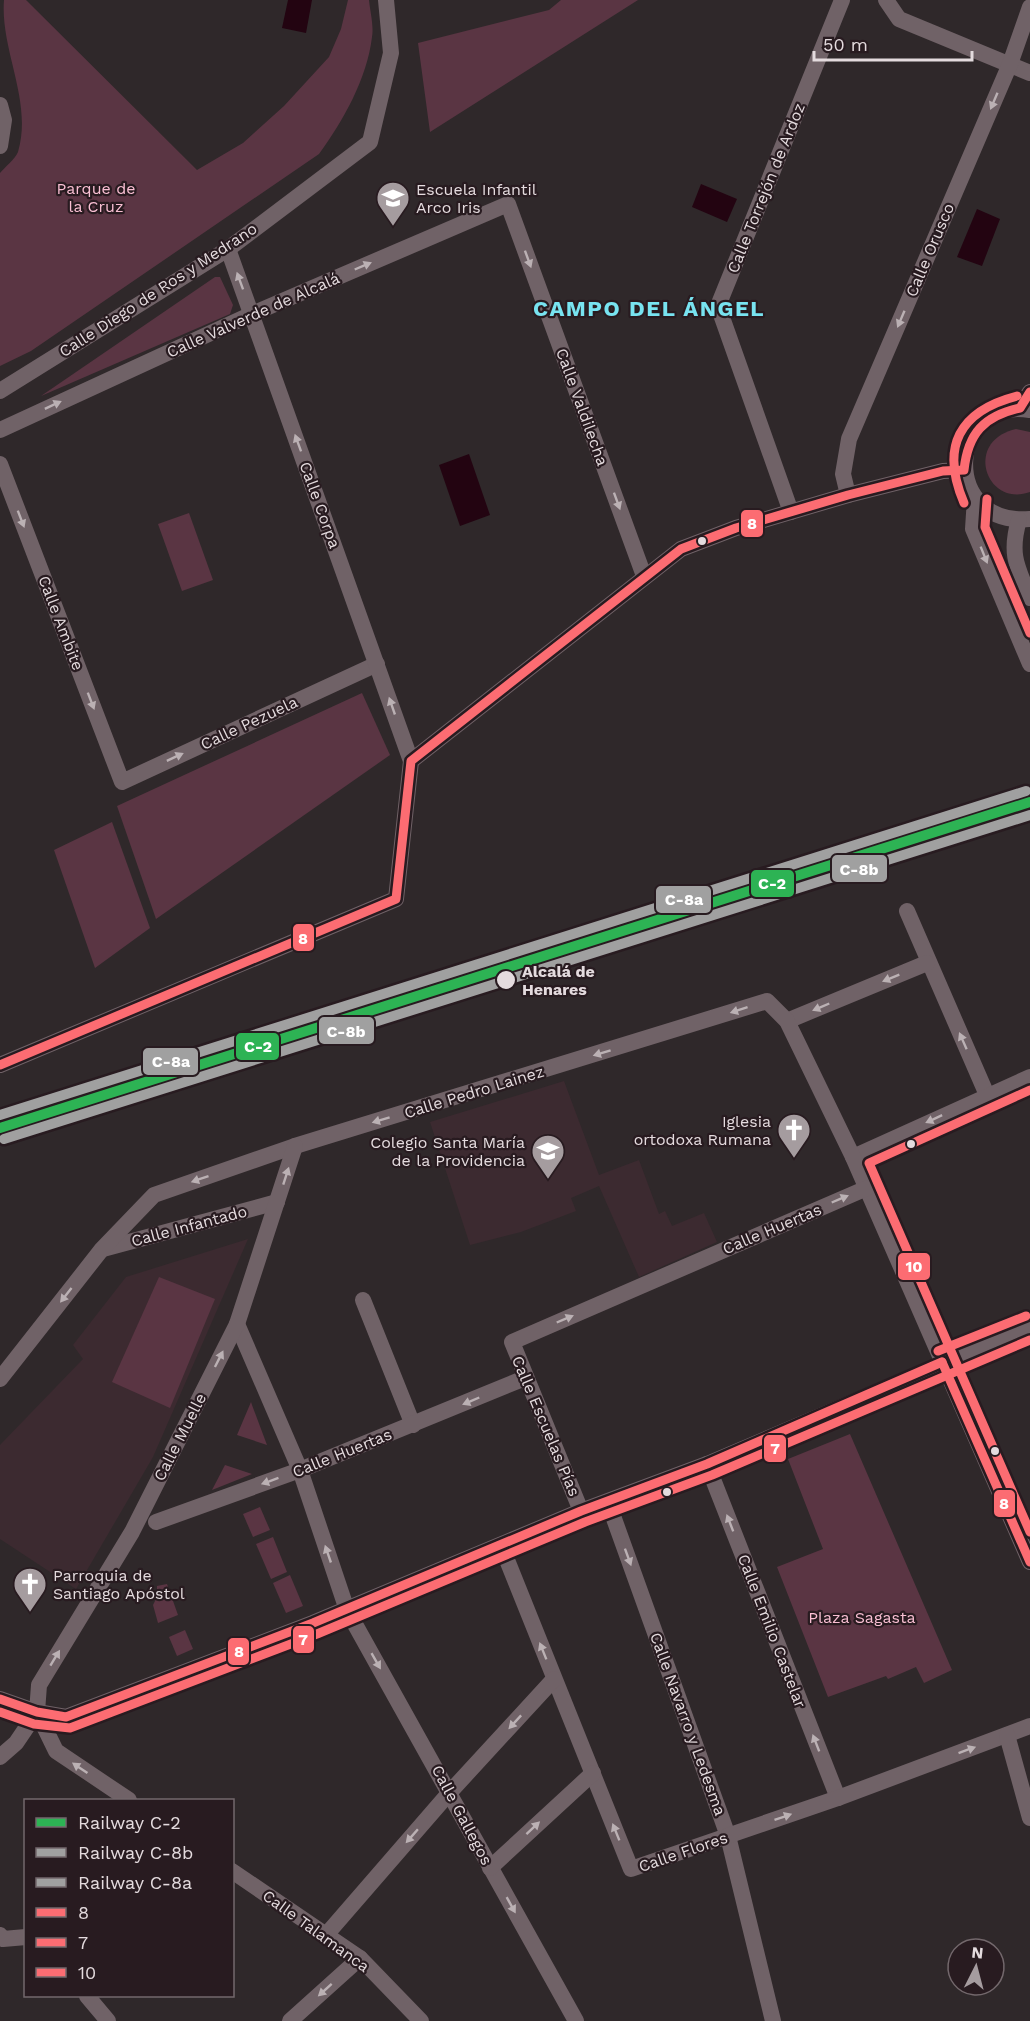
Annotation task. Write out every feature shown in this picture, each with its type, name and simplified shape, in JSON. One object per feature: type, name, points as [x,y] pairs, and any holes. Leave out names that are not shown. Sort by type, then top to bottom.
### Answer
[{"type":"street","name":"Calle Diego de Ros y Medrano","points":[[0,391],[228,249],[370,142],[391,52],[386,0]]},
{"type":"street","name":"Calle Torrejón de Ardoz","points":[[790,512],[718,306],[842,0]]},
{"type":"street","points":[[886,0],[899,20],[1030,73]]},
{"type":"street","name":"Calle Orusco","points":[[848,495],[843,474],[849,439],[1010,64],[1030,7]]},
{"type":"street","points":[[0,105],[4,120],[0,146]]},
{"type":"street","name":"Calle Valverde de Alcalá","points":[[0,430],[252,314],[508,204]]},
{"type":"street","name":"Calle Valdilecha","points":[[508,204],[644,576]]},
{"type":"street","name":"Calle Corpa","points":[[228,249],[411,761]]},
{"type":"street","points":[[1030,392],[1025,409],[1002,411],[985,420],[973,434],[965,451],[964,470],[975,498],[973,529],[1030,664]]},
{"type":"street","name":"Calle Ambite","points":[[0,464],[122,782]]},
{"type":"street","points":[[0,1065],[396,899],[411,761],[681,549],[736,528],[848,495],[943,471],[964,470]]},
{"type":"street","points":[[975,498],[995,513],[1025,520],[1014,536],[1013,557],[1030,598]]},
{"type":"street","name":"Calle Pezuela","points":[[122,782],[377,664]]},
{"type":"street","points":[[907,911],[927,963],[987,1095]]},
{"type":"street","points":[[927,963],[788,1022],[853,1156],[1030,1562]]},
{"type":"street","name":"Calle Pedro Lainez","points":[[154,1195],[295,1146],[767,1001],[788,1022]]},
{"type":"street","points":[[853,1156],[1030,1077]]},
{"type":"street","name":"Calle Muelle","points":[[37,1712],[39,1685],[132,1532],[237,1324],[295,1146]]},
{"type":"street","name":"Calle Huertas","points":[[512,1342],[867,1188]]},
{"type":"street","name":"Calle Infantado","points":[[0,1379],[102,1249],[154,1195]]},
{"type":"street","name":"Calle Infantado","points":[[102,1249],[277,1202]]},
{"type":"street","points":[[363,1300],[412,1425]]},
{"type":"street","name":"Calle Gallegos","points":[[237,1324],[300,1470],[347,1610],[576,2021]]},
{"type":"street","points":[[0,1699],[37,1712],[66,1717],[347,1610],[581,1511],[707,1464],[942,1362],[1030,1327]]},
{"type":"street","name":"Calle Escuelas Pías","points":[[512,1342],[581,1511]]},
{"type":"street","name":"Calle Huertas","points":[[156,1522],[300,1470],[525,1378]]},
{"type":"street","name":"Calle Emilio Castelar","points":[[707,1464],[838,1798]]},
{"type":"street","name":"Calle Navarro y Ledesma","points":[[608,1502],[728,1836],[772,2021]]},
{"type":"street","name":"Calle Flores","points":[[501,1545],[631,1869],[838,1798],[1030,1726]]},
{"type":"street","points":[[326,1935],[450,1792],[555,1679]]},
{"type":"street","points":[[0,1757],[16,1743],[37,1712]]},
{"type":"street","points":[[37,1712],[56,1751],[128,1799]]},
{"type":"street","points":[[1007,1735],[1030,1818]]},
{"type":"street","points":[[490,1868],[593,1773]]},
{"type":"street","name":"Calle Talamanca","points":[[234,1872],[360,1958],[421,2021]]},
{"type":"street","points":[[0,1935],[3,1939],[24,1937]]},
{"type":"street","points":[[290,2021],[360,1958]]},
{"type":"street","points":[[89,1997],[108,2021]]},
{"type":"shaded area","points":[[288,0],[312,0],[306,33],[282,28]]},
{"type":"shaded area","points":[[701,184],[737,199],[727,222],[692,207]]},
{"type":"shaded area","points":[[977,209],[1000,219],[982,266],[957,257]]},
{"type":"shaded area","points":[[469,454],[490,515],[460,526],[439,465]]},
{"type":"shaded area","name":"Colegio Santa María de la Providencia","points":[[564,1081],[599,1175],[639,1160],[659,1214],[665,1211],[672,1226],[704,1213],[717,1242],[639,1277],[599,1186],[571,1198],[576,1211],[521,1232],[470,1245],[430,1122]]},
{"type":"shaded area","points":[[248,1239],[153,1457],[76,1589],[0,1539],[0,1445],[83,1359],[73,1345],[126,1277]]},
{"type":"green space","name":"Parque de la Cruz","points":[[4,0],[26,0],[197,170],[243,143],[284,106],[329,57],[341,29],[348,0],[369,0],[372,33],[365,68],[353,99],[319,154],[31,351],[0,366],[0,173],[17,155],[22,133],[19,95],[4,19]]},
{"type":"green space","points":[[561,0],[638,0],[430,132],[418,43],[549,10]]},
{"type":"green space","points":[[215,277],[220,277],[233,305],[230,314],[41,396]]},
{"type":"green space","points":[[1016,429],[1030,432],[1030,492],[1015,494],[1002,491],[992,482],[987,471],[986,458],[990,446],[1000,436]]},
{"type":"green space","points":[[189,513],[213,580],[182,591],[158,524]]},
{"type":"green space","points":[[362,693],[390,755],[156,919],[117,806]]},
{"type":"green space","points":[[112,822],[150,928],[95,968],[54,850]]},
{"type":"green space","points":[[159,1277],[215,1299],[170,1408],[112,1382]]},
{"type":"green space","points":[[251,1402],[252,1405],[267,1445],[237,1435]]},
{"type":"green space","name":"Plaza Sagasta","points":[[850,1434],[952,1670],[924,1683],[916,1667],[888,1679],[886,1676],[828,1697],[777,1567],[823,1549],[788,1459]]},
{"type":"green space","points":[[225,1465],[252,1474],[212,1490]]},
{"type":"green space","points":[[260,1507],[270,1530],[253,1537],[243,1514]]},
{"type":"green space","points":[[273,1537],[287,1572],[271,1579],[256,1544]]},
{"type":"green space","points":[[290,1575],[303,1606],[286,1613],[273,1583]]},
{"type":"green space","points":[[167,1584],[178,1615],[158,1623],[153,1605],[157,1597],[157,1586]]},
{"type":"green space","points":[[185,1630],[193,1649],[177,1656],[169,1637]]},
{"type":"rail line","name":"C-8a","points":[[0,1115],[1026,791]]},
{"type":"rail line","name":"C-2","points":[[0,1128],[1030,802]]},
{"type":"rail line","name":"C-8b","points":[[4,1139],[1030,815]]},
{"type":"transit line","name":"8","points":[[0,1065],[396,899],[411,761],[681,549],[736,528],[848,495],[943,471],[964,470],[969,446],[980,428],[997,416],[1020,408],[1030,392]]},
{"type":"transit line","name":"10","points":[[964,503],[954,465],[955,448],[960,434],[968,422],[981,411],[1017,396]]},
{"type":"transit line","name":"10","points":[[987,499],[985,527],[1030,633]]},
{"type":"transit line","name":"10","points":[[1030,1090],[869,1163],[1030,1532]]},
{"type":"transit line","name":"10","points":[[938,1351],[1026,1316]]},
{"type":"transit line","name":"7","points":[[0,1712],[34,1724],[70,1728],[317,1634],[585,1522],[712,1475],[1030,1340]]},
{"type":"transit line","name":"8","points":[[942,1362],[1030,1562]]},
{"type":"transit line","name":"8","points":[[0,1699],[37,1712],[66,1717],[313,1623],[581,1511],[707,1464],[942,1362]]},
{"type":"place","name":"Escuela Infantil Arco Iris","points":[[393,227]]},
{"type":"place","name":"Alcalá de Henares","points":[[506,980]]},
{"type":"place","name":"Iglesia ortodoxa Rumana","points":[[794,1159]]},
{"type":"place","name":"Colegio Santa María de la Providencia","points":[[548,1180]]},
{"type":"place","name":"Parroquia de Santiago Apóstol","points":[[30,1613]]},
{"type":"district","name":"CAMPO DEL ÁNGEL","points":[[649,308]]}]
